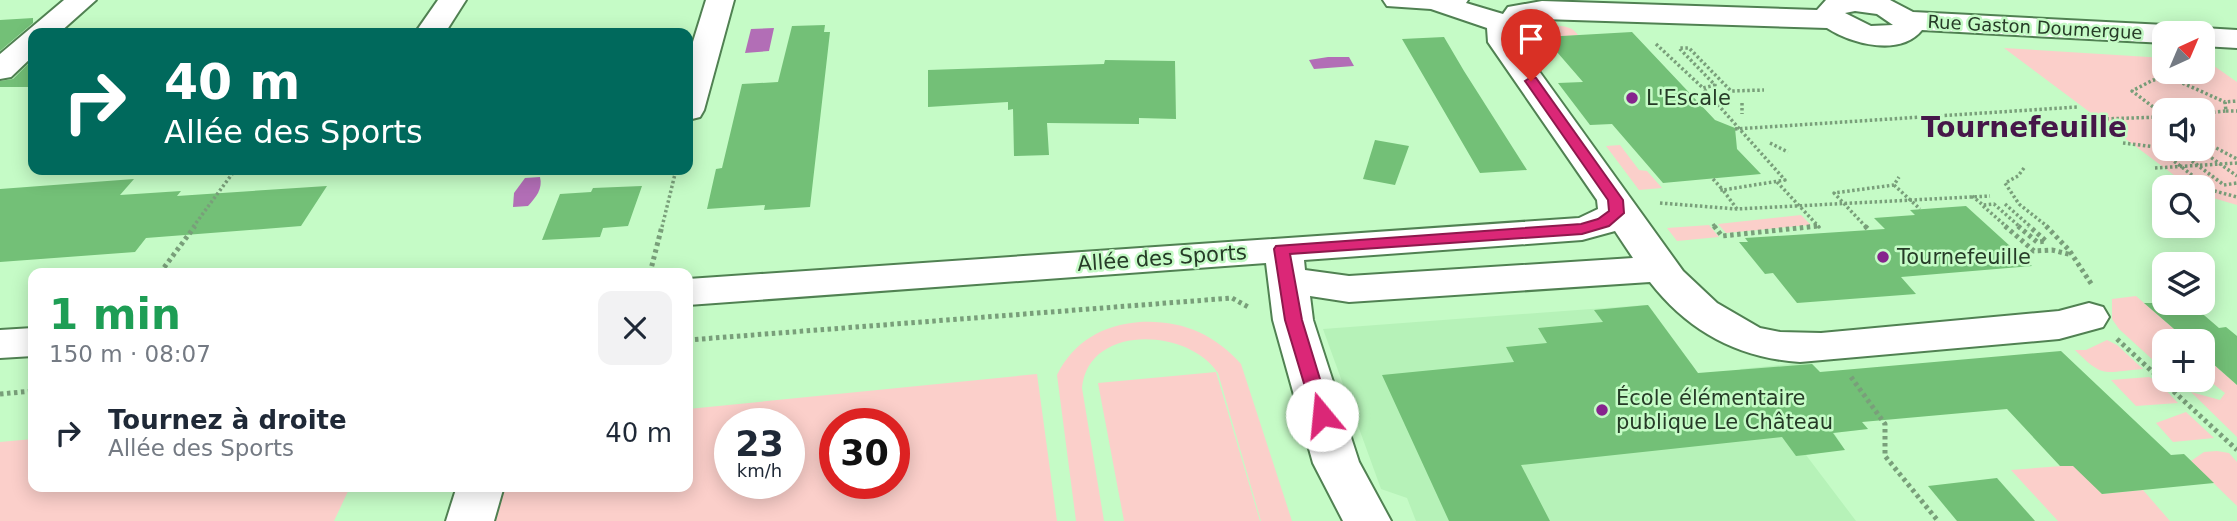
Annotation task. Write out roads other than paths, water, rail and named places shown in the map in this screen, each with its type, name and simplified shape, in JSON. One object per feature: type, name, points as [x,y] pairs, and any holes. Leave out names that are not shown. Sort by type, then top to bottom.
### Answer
[{"type":"street","points":[[47,28],[82,0]]},
{"type":"street","points":[[433,28],[452,0]]},
{"type":"street","points":[[693,93],[720,0]]},
{"type":"street","points":[[1397,0],[1450,1],[1498,15],[1542,10],[1840,7]]},
{"type":"street","name":"Rue Gaston Doumergue","points":[[1840,7],[1862,33],[1886,36],[1907,31],[1909,27],[1906,20],[2152,33]]},
{"type":"street","points":[[1498,15],[1503,42],[1615,200],[1658,269],[1713,321],[1747,339],[1788,347],[1829,346],[2059,326],[2089,298]]},
{"type":"street","points":[[0,70],[28,45]]},
{"type":"street","name":"Allée des Sports","points":[[693,292],[1288,283],[1582,229],[1604,222],[1617,213],[1615,200]]},
{"type":"street","points":[[1367,521],[1336,463],[1288,283],[1349,289],[1658,269]]},
{"type":"street","points":[[0,344],[28,342]]},
{"type":"street","points":[[470,521],[479,492]]},
{"type":"place","name":"L'Escale","points":[[1632,98]]},
{"type":"place","name":"Tournefeuille","points":[[1883,257]]},
{"type":"place","name":"École élémentaire publique Le Château","points":[[1602,410]]},
{"type":"district","name":"Tournefeuille","points":[[2024,127]]}]
